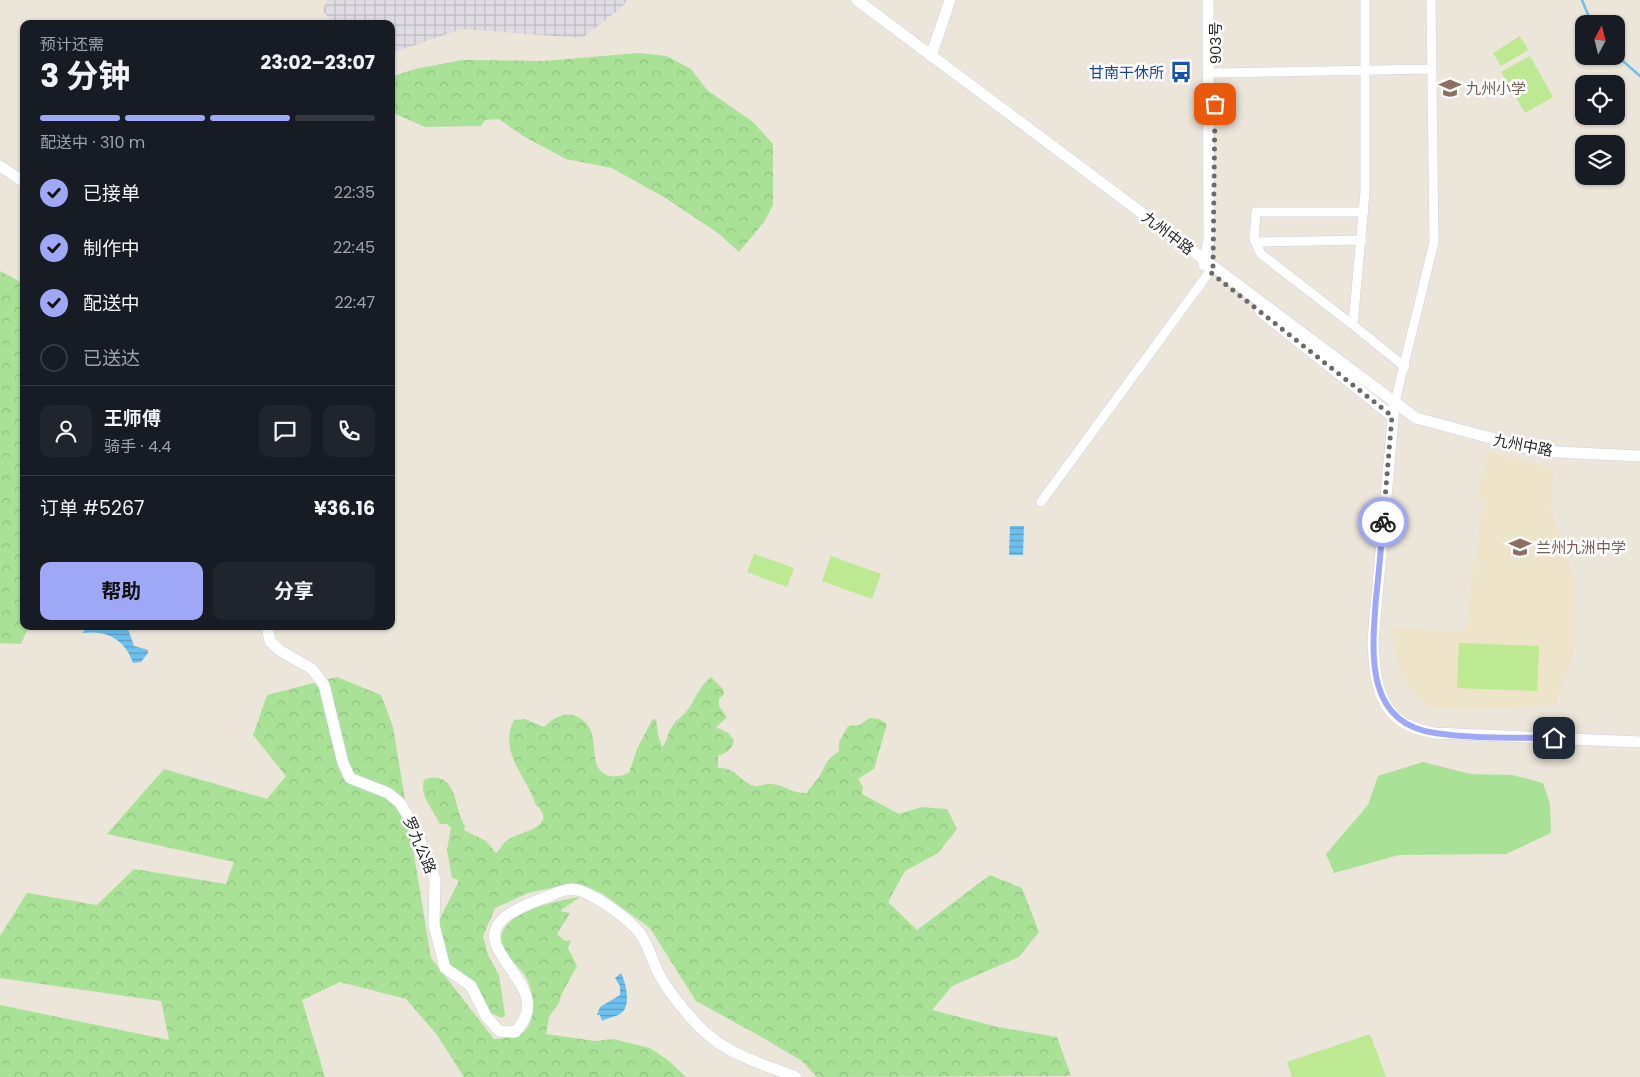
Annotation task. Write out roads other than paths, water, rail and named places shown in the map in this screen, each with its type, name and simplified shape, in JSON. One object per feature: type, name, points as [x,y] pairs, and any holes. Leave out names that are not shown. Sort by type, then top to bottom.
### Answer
[{"type":"street","points":[[849,0],[1208,267],[1392,416]]},
{"type":"street","name":"九州中路","points":[[858,0],[1208,267],[1423,421],[1528,448],[1556,452],[1640,456]]},
{"type":"street","points":[[931,56],[950,0]]},
{"type":"street","points":[[1041,502],[1208,267],[1210,239],[1208,0]]},
{"type":"street","name":"903号","points":[[1208,267],[1215,104],[1216,0]]},
{"type":"street","points":[[1353,325],[1364,212],[1365,0]]},
{"type":"street","points":[[1431,0],[1434,242],[1392,416],[1373,640],[1378,690],[1390,712],[1408,725],[1434,733],[1640,742]]},
{"type":"street","points":[[1215,73],[1432,68]]},
{"type":"street","points":[[0,166],[20,179]]},
{"type":"street","points":[[1364,212],[1256,212],[1255,242],[1261,254],[1405,367]]},
{"type":"street","points":[[1255,242],[1362,240]]},
{"type":"street","name":"罗九公路","points":[[268,630],[270,641],[279,650],[312,669],[324,685],[343,762],[350,778],[388,793],[400,803],[414,826],[435,879],[434,925],[446,968],[471,986],[486,1016],[499,1031],[515,1032],[526,1017],[526,1006],[521,982],[496,949],[496,929],[503,918],[527,905],[572,889],[591,895],[640,934],[664,983],[710,1037],[732,1051],[796,1077]]},
{"type":"water","points":[[1010,526],[1024,526],[1023,555],[1009,555]]},
{"type":"water","points":[[85,630],[128,630],[134,646],[148,650],[148,653],[141,662],[133,663],[125,648],[114,638],[99,633],[82,633]]},
{"type":"water","points":[[621,973],[627,995],[626,1006],[620,1014],[602,1021],[600,1015],[597,1015],[600,1007],[620,995],[620,986],[615,978]]},
{"type":"waterway","points":[[1582,0],[1588,15]]},
{"type":"waterway","points":[[1625,63],[1640,76]]},
{"type":"place","name":"甘南干休所","points":[[1181,72]]},
{"type":"place","name":"九州小学","points":[[1450,88]]},
{"type":"place","name":"兰州九洲中学","points":[[1520,547]]}]
